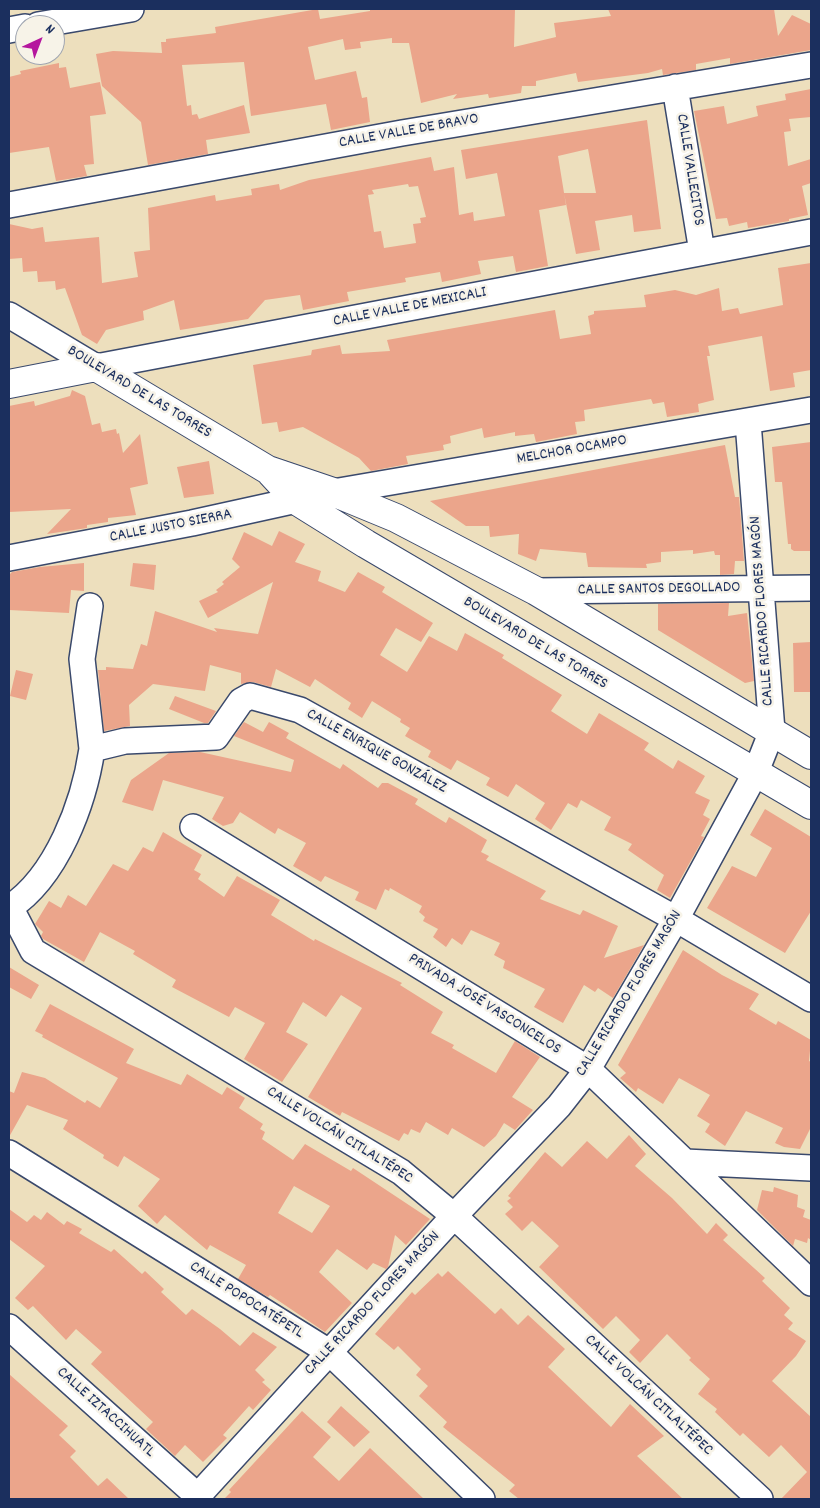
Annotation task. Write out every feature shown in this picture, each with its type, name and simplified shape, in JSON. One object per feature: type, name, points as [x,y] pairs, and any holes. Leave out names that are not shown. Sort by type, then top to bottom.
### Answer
[{"type":"street","points":[[65,20],[131,9]]},
{"type":"street","name":"CALLE VALLE DE BRAVO","points":[[9,205],[402,133],[811,65]]},
{"type":"street","name":"CALLE VALLECITOS","points":[[675,87],[702,252]]},
{"type":"street","name":"CALLE VALLE DE MEXICALI","points":[[9,384],[811,232]]},
{"type":"street","name":"BOULEVARD DE LAS TORRES","points":[[9,316],[268,470],[333,492],[396,518],[536,592],[810,754]]},
{"type":"street","name":"MELCHOR OCAMPO","points":[[333,492],[811,410]]},
{"type":"street","name":"CALLE RICARDO FLORES MAGÓN","points":[[198,1498],[454,1216],[559,1106],[588,1069],[676,919],[755,774],[772,731],[748,422]]},
{"type":"street","name":"BOULEVARD DE LAS TORRES","points":[[268,470],[297,501],[755,774],[811,805]]},
{"type":"street","name":"CALLE JUSTO SIERRA","points":[[9,558],[297,501],[333,492]]},
{"type":"street","name":"CALLE SANTOS DEGOLLADO","points":[[536,592],[811,588]]},
{"type":"street","points":[[9,907],[31,892],[64,840],[87,779],[92,749],[82,659],[90,606]]},
{"type":"street","name":"CALLE ENRIQUE GONZÁLEZ","points":[[92,749],[125,741],[216,737],[241,701],[250,696],[300,710],[676,919],[811,999]]},
{"type":"street","name":"PRIVADA JOSÉ VASCONCELOS","points":[[193,827],[588,1069],[811,1283]]},
{"type":"street","name":"CALLE VOLCÁN CITLALTÉPEC","points":[[9,907],[33,951],[401,1172],[454,1216],[760,1499]]},
{"type":"street","name":"CALLE POPOCATÉPETL","points":[[9,1153],[329,1352],[482,1499]]},
{"type":"street","points":[[685,1162],[811,1168]]},
{"type":"street","name":"CALLE IZTACCIHUATL","points":[[9,1327],[198,1498]]},
{"type":"building","points":[[318,9],[320,19],[370,11],[370,9],[515,9],[514,47],[556,37],[554,23],[611,16],[608,9],[774,9],[778,36],[792,15],[811,24],[811,50],[730,64],[730,58],[696,64],[696,70],[663,75],[662,69],[648,73],[578,82],[576,73],[536,81],[536,86],[522,86],[521,93],[489,98],[488,94],[453,99],[457,94],[421,103],[409,43],[392,43],[392,38],[360,42],[361,48],[345,50],[343,39],[308,47],[315,80],[356,71],[362,98],[367,97],[370,122],[331,130],[326,104],[251,116],[244,62],[182,65],[187,106],[191,105],[192,115],[197,114],[199,119],[244,105],[250,133],[206,140],[208,154],[148,165],[141,122],[102,86],[96,54],[113,51],[162,53],[161,42],[166,42],[166,39],[216,33],[215,27]]},
{"type":"building","points":[[59,65],[59,68],[66,67],[70,88],[100,82],[106,114],[90,116],[94,164],[84,165],[87,176],[56,181],[49,147],[9,153],[9,77],[21,74],[20,71]]},
{"type":"building","points":[[811,89],[811,117],[789,119],[791,131],[784,132],[788,166],[811,159],[811,183],[802,186],[808,215],[789,219],[789,221],[748,228],[747,222],[729,226],[727,218],[716,219],[694,111],[724,106],[727,124],[758,116],[756,106],[786,100],[785,94]]},
{"type":"building","points":[[647,120],[661,229],[634,232],[632,215],[595,221],[600,250],[576,254],[564,194],[566,205],[539,210],[548,266],[516,272],[513,256],[478,261],[481,274],[442,282],[440,272],[405,278],[406,282],[347,292],[349,301],[303,310],[300,295],[265,300],[248,319],[180,330],[174,300],[143,311],[144,320],[106,330],[97,344],[82,335],[65,288],[56,290],[55,281],[38,282],[37,271],[23,272],[22,258],[9,259],[9,224],[32,229],[43,227],[45,242],[99,237],[102,283],[138,277],[134,252],[150,250],[148,208],[215,195],[216,201],[252,195],[251,189],[279,184],[280,190],[309,180],[431,157],[434,171],[454,167],[459,215],[473,212],[474,221],[505,216],[497,173],[466,179],[461,150]],"holes":[[[588,149],[596,193],[564,193],[558,156]],[[408,184],[409,187],[418,186],[426,217],[420,218],[421,223],[413,224],[416,243],[384,248],[381,231],[374,232],[368,195],[374,194],[372,190]]]},
{"type":"building","points":[[811,263],[811,370],[793,373],[795,387],[770,391],[762,336],[708,346],[710,356],[707,356],[714,400],[698,404],[699,412],[667,417],[664,402],[653,404],[651,399],[584,410],[585,421],[575,422],[577,434],[536,442],[534,434],[515,436],[515,432],[484,438],[482,428],[450,436],[451,443],[443,445],[444,450],[406,456],[408,464],[371,471],[359,458],[303,427],[279,432],[277,422],[262,424],[253,365],[311,355],[312,350],[340,345],[342,354],[390,351],[387,340],[555,310],[560,339],[591,334],[588,316],[594,314],[594,311],[646,307],[644,295],[675,290],[696,295],[719,288],[722,311],[738,308],[740,314],[783,305],[778,268]]},
{"type":"building","points":[[72,390],[85,396],[92,425],[100,423],[102,432],[116,429],[117,434],[119,433],[123,453],[140,434],[148,484],[130,488],[136,515],[108,518],[108,522],[87,525],[87,528],[47,534],[71,509],[9,512],[9,406],[34,401],[35,406],[70,396]]},
{"type":"building","points":[[811,442],[811,551],[794,551],[791,549],[791,544],[788,544],[782,482],[775,482],[772,447]]},
{"type":"building","points":[[725,445],[735,497],[739,497],[744,561],[735,561],[734,574],[720,575],[720,555],[715,555],[714,551],[693,554],[693,550],[661,552],[661,562],[646,564],[647,568],[588,567],[586,553],[540,549],[536,561],[518,554],[519,534],[490,537],[489,526],[466,526],[430,501]]},
{"type":"building","points":[[209,461],[214,494],[184,498],[177,467]]},
{"type":"building","points":[[279,531],[305,544],[295,562],[321,571],[318,581],[345,592],[358,572],[385,587],[382,592],[433,623],[421,642],[396,628],[380,655],[407,672],[429,636],[457,651],[465,633],[504,655],[502,658],[562,695],[551,711],[587,734],[599,713],[649,743],[644,750],[673,769],[678,760],[705,776],[695,793],[710,800],[703,815],[710,819],[701,836],[704,837],[670,898],[657,890],[664,875],[628,850],[632,844],[604,830],[611,817],[581,800],[577,808],[568,803],[551,830],[535,819],[545,803],[516,784],[508,797],[486,785],[490,778],[457,760],[451,770],[428,757],[431,751],[405,736],[410,728],[400,722],[401,719],[372,701],[362,718],[348,709],[351,703],[315,679],[310,687],[276,669],[271,687],[253,682],[241,684],[241,673],[210,665],[205,691],[153,684],[129,705],[130,726],[104,731],[98,670],[106,670],[106,667],[133,669],[141,644],[147,646],[155,611],[217,632],[214,628],[258,634],[273,582],[208,618],[199,601],[218,592],[216,590],[224,584],[222,582],[240,567],[232,559],[244,532],[272,546]]},
{"type":"building","points":[[84,563],[84,591],[71,590],[69,613],[9,610],[9,575],[12,572]]},
{"type":"building","points":[[133,563],[156,565],[154,590],[130,586]]},
{"type":"building","points":[[729,603],[728,616],[747,613],[754,681],[745,683],[658,630],[658,604]]},
{"type":"building","points":[[811,642],[811,692],[794,692],[793,643]]},
{"type":"building","points":[[16,670],[33,674],[26,700],[10,696]]},
{"type":"building","points":[[175,696],[216,711],[208,723],[204,723],[169,709]]},
{"type":"building","points":[[244,722],[263,732],[269,722],[289,733],[286,738],[340,769],[343,764],[378,788],[382,783],[388,783],[418,799],[415,804],[446,823],[449,817],[487,840],[481,852],[489,856],[486,860],[546,891],[540,899],[580,915],[583,910],[618,926],[604,958],[644,945],[613,998],[598,988],[595,992],[584,985],[563,1023],[534,1007],[545,989],[503,968],[505,961],[494,955],[500,943],[471,930],[462,945],[452,938],[446,947],[433,937],[438,929],[423,921],[425,917],[419,912],[422,906],[390,888],[389,891],[385,889],[376,910],[355,900],[359,892],[325,876],[321,882],[293,866],[306,843],[278,828],[275,834],[240,812],[233,823],[223,826],[212,819],[224,797],[163,780],[153,811],[122,802],[131,780],[169,753],[200,752],[291,772],[294,760],[234,736]]},
{"type":"building","points":[[765,809],[811,837],[811,911],[785,953],[707,908],[732,866],[756,877],[772,848],[750,835]]},
{"type":"building","points":[[163,832],[202,855],[194,870],[201,874],[198,879],[224,897],[237,876],[280,900],[271,915],[314,941],[315,939],[402,983],[400,985],[443,1012],[431,1033],[454,1045],[452,1048],[496,1073],[515,1041],[540,1057],[512,1097],[533,1110],[515,1130],[504,1123],[496,1136],[484,1147],[452,1128],[448,1135],[426,1122],[420,1133],[411,1129],[408,1135],[404,1133],[399,1141],[342,1112],[340,1116],[308,1097],[362,1008],[341,995],[326,1017],[303,1002],[286,1032],[308,1044],[282,1082],[244,1059],[265,1023],[235,1007],[229,1017],[172,987],[176,980],[133,954],[135,951],[100,932],[84,962],[43,939],[41,936],[43,932],[35,924],[49,901],[61,908],[68,895],[86,906],[113,864],[128,871],[143,847],[153,852]]},
{"type":"building","points":[[683,950],[722,975],[759,994],[749,1009],[776,1025],[778,1021],[811,1040],[809,1061],[811,1062],[811,1127],[800,1149],[784,1147],[775,1143],[783,1128],[746,1111],[725,1146],[705,1132],[710,1124],[697,1116],[710,1095],[679,1078],[663,1104],[638,1088],[636,1092],[620,1078],[626,1073],[618,1065]]},
{"type":"building","points":[[9,967],[39,985],[31,999],[9,987]]},
{"type":"building","points":[[50,1004],[134,1049],[126,1063],[181,1085],[187,1074],[222,1095],[227,1087],[245,1098],[239,1108],[263,1124],[260,1129],[265,1132],[262,1139],[293,1160],[305,1144],[351,1171],[353,1168],[430,1219],[406,1245],[395,1235],[386,1269],[373,1263],[367,1270],[337,1249],[319,1272],[352,1303],[325,1332],[270,1295],[268,1297],[238,1279],[246,1265],[210,1245],[207,1250],[165,1215],[157,1224],[138,1206],[160,1179],[124,1156],[118,1167],[103,1158],[104,1155],[63,1129],[68,1120],[27,1105],[9,1137],[9,1091],[14,1093],[22,1072],[45,1078],[85,1103],[87,1100],[100,1108],[118,1078],[42,1037],[43,1035],[35,1031]],"holes":[[[294,1186],[330,1206],[312,1233],[278,1213]]]},
{"type":"building","points":[[629,1135],[646,1154],[635,1166],[672,1198],[707,1234],[716,1223],[728,1235],[723,1240],[765,1278],[762,1281],[790,1308],[784,1315],[793,1323],[788,1329],[806,1341],[796,1356],[772,1381],[811,1417],[811,1499],[781,1499],[807,1472],[781,1445],[769,1457],[743,1433],[740,1436],[715,1412],[717,1409],[698,1394],[710,1379],[689,1360],[691,1358],[667,1334],[640,1363],[629,1352],[640,1340],[616,1316],[603,1329],[539,1267],[559,1246],[532,1221],[522,1231],[505,1214],[513,1207],[507,1201],[511,1198],[508,1196],[545,1152],[562,1167],[587,1141],[607,1159]]},
{"type":"building","points":[[774,1187],[798,1195],[797,1207],[805,1210],[803,1217],[811,1220],[811,1240],[808,1238],[807,1243],[795,1239],[793,1246],[757,1210],[762,1190],[773,1192]]},
{"type":"building","points":[[9,1209],[27,1222],[34,1215],[41,1220],[47,1212],[64,1225],[67,1221],[82,1229],[79,1233],[111,1252],[114,1249],[142,1274],[145,1271],[164,1289],[161,1292],[186,1315],[192,1309],[240,1346],[253,1332],[277,1347],[255,1370],[265,1380],[262,1382],[271,1390],[253,1410],[249,1406],[223,1435],[227,1438],[203,1462],[185,1445],[175,1456],[146,1429],[153,1422],[91,1364],[102,1352],[76,1329],[66,1340],[33,1306],[28,1310],[15,1298],[45,1266],[9,1239]]},
{"type":"building","points":[[448,1271],[495,1314],[501,1308],[518,1325],[528,1315],[565,1349],[548,1367],[611,1427],[630,1404],[664,1436],[637,1456],[683,1499],[519,1499],[509,1491],[515,1485],[443,1427],[447,1422],[419,1396],[428,1386],[416,1375],[421,1369],[398,1346],[394,1350],[375,1334],[412,1292],[415,1295],[438,1273],[442,1277]]},
{"type":"building","points":[[9,1374],[68,1426],[59,1435],[76,1451],[70,1457],[98,1486],[107,1478],[129,1499],[9,1499]]},
{"type":"building","points":[[341,1406],[370,1432],[354,1447],[327,1422]]},
{"type":"building","points":[[302,1411],[331,1437],[313,1457],[339,1481],[370,1448],[424,1499],[224,1499],[231,1492],[229,1490]]}]
